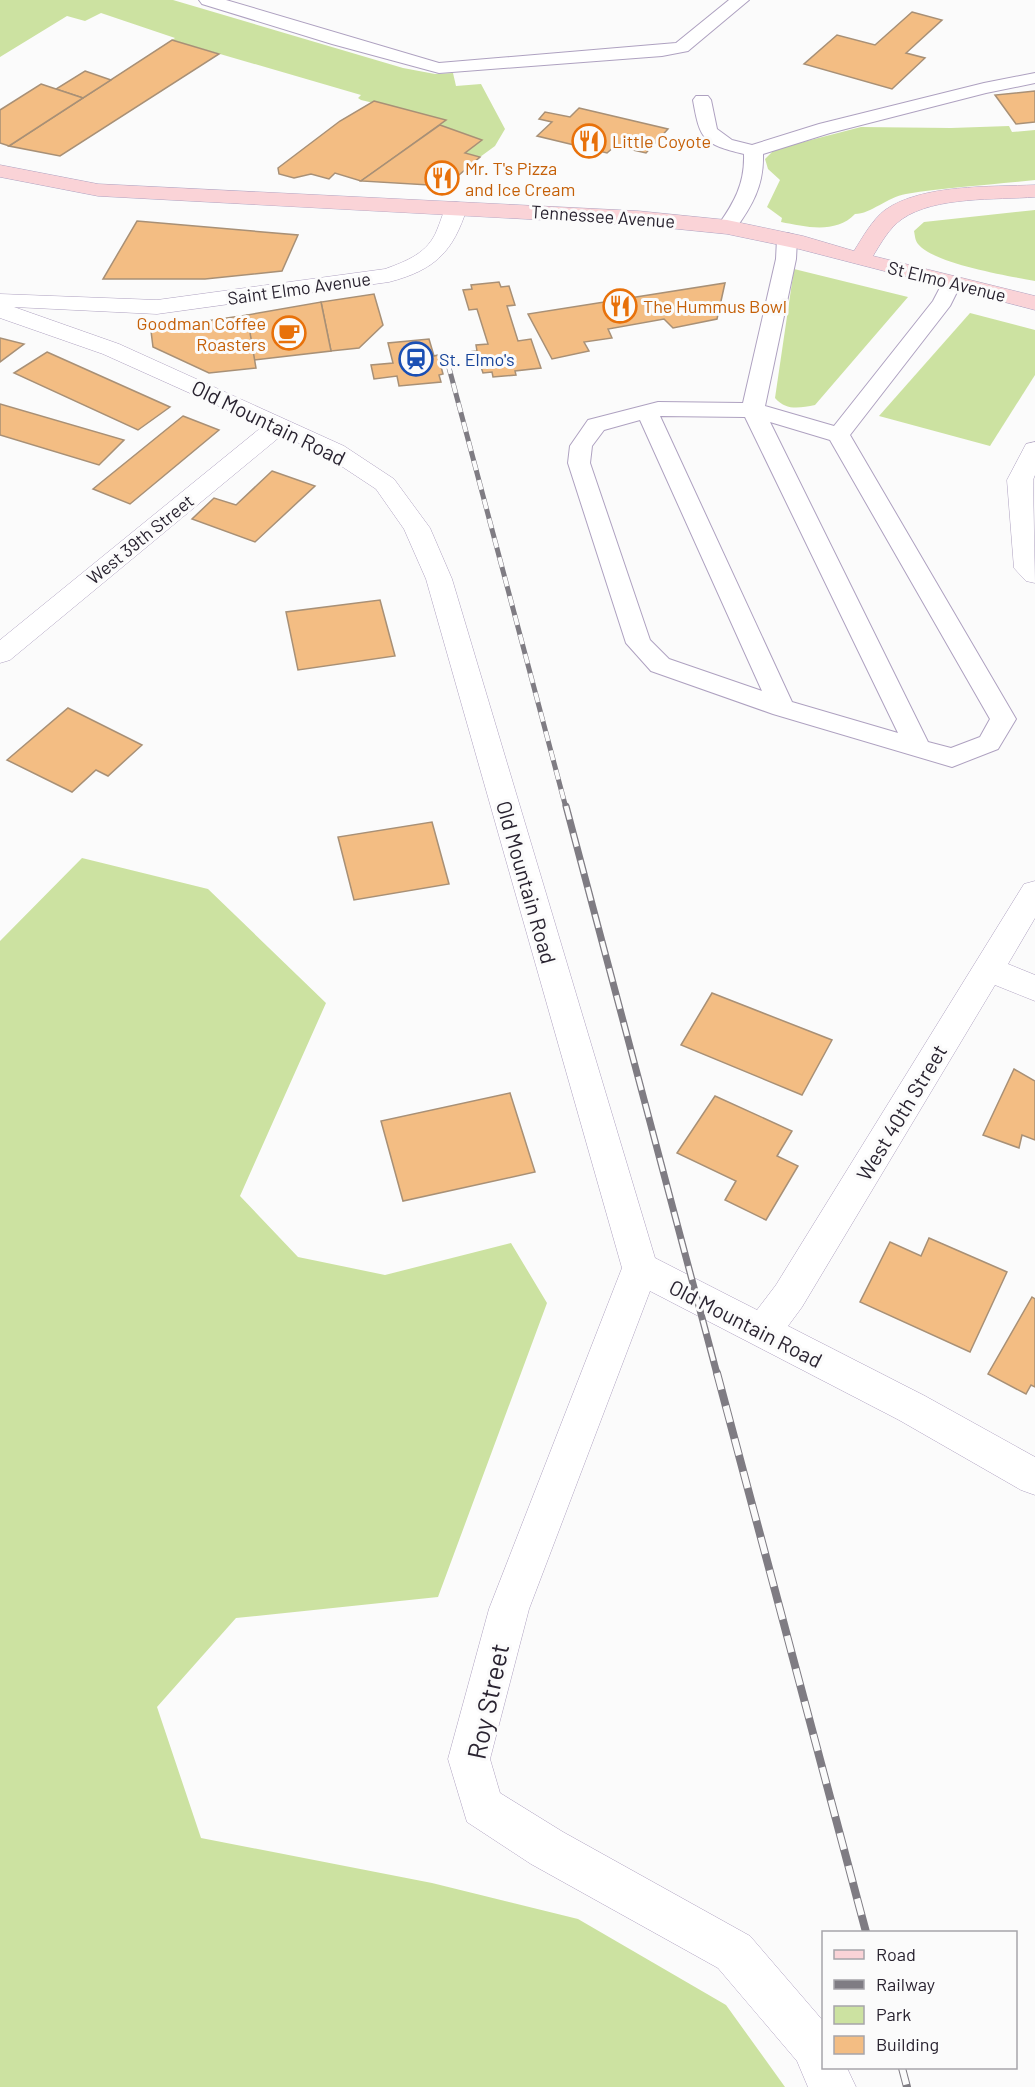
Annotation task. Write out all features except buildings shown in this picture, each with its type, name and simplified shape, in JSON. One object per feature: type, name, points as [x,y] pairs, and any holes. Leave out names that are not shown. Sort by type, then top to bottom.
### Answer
[{"type":"main road","name":"Tennessee Avenue","points":[[0,171],[98,190],[649,219],[727,227],[787,239],[859,259]]},
{"type":"main road","points":[[859,259],[884,224],[903,209],[932,200],[1035,191]]},
{"type":"main road","name":"St Elmo Avenue","points":[[859,259],[1035,303]]},
{"type":"street","name":"Saint Elmo Avenue","points":[[0,299],[157,307],[388,275],[412,267],[433,254],[447,239],[456,208]]},
{"type":"street","name":"Old Mountain Road","points":[[0,310],[111,349],[280,424],[335,451],[385,484],[417,528],[439,579],[640,1268],[912,1408],[1035,1477]]},
{"type":"street","name":"West 39th Street","points":[[0,654],[280,424]]},
{"type":"street","points":[[1035,449],[1020,480],[1028,568],[1035,575]]},
{"type":"street","name":"West 40th Street","points":[[762,1331],[789,1296],[1035,892]]},
{"type":"street","points":[[988,969],[1035,989]]},
{"type":"street","name":"Roy Street","points":[[640,1268],[509,1609],[469,1759],[482,1807],[547,1848],[734,1952],[813,2045],[822,2065]]},
{"type":"street","name":"Roy Street","points":[[824,2069],[832,2087]]},
{"type":"lane","points":[[208,0],[439,68],[682,47],[740,0]]},
{"type":"lane","points":[[702,100],[708,131],[725,144],[753,151],[782,139],[902,110],[991,85],[1035,78]]},
{"type":"lane","points":[[727,227],[748,199],[754,167],[753,151]]},
{"type":"lane","points":[[787,239],[786,259],[753,411],[918,748]]},
{"type":"lane","points":[[839,435],[943,302],[952,282]]},
{"type":"lane","points":[[658,409],[753,411],[839,435],[1003,719],[989,743],[952,758],[782,708],[660,665],[639,643],[579,464],[581,446],[596,425],[658,409]]},
{"type":"lane","points":[[647,412],[782,708]]},
{"type":"green space","points":[[0,0],[173,0],[403,68],[435,74],[453,73],[456,86],[481,84],[505,129],[495,146],[480,157],[465,153],[482,140],[440,125],[445,120],[361,100],[358,98],[361,95],[172,40],[175,38],[101,13],[85,21],[67,16],[0,57]]},
{"type":"green space","points":[[1009,126],[1012,132],[1035,130],[1035,180],[906,194],[855,214],[830,227],[810,227],[781,222],[782,218],[767,207],[780,180],[768,169],[765,159],[774,150],[861,127]]},
{"type":"green space","points":[[1035,210],[1035,281],[973,268],[939,258],[918,244],[915,238],[914,231],[924,222]]},
{"type":"green space","points":[[794,269],[908,297],[815,405],[799,408],[784,405],[775,398]]},
{"type":"green space","points":[[970,313],[1035,330],[1035,375],[990,446],[879,416]]},
{"type":"green space","points":[[82,858],[208,889],[326,1003],[240,1196],[298,1257],[385,1275],[511,1243],[547,1303],[438,1597],[236,1618],[157,1707],[201,1838],[432,1883],[578,1919],[726,2005],[785,2087],[0,2087],[0,941]]},
{"type":"railway","points":[[448,364],[566,808]]},
{"type":"railway","points":[[566,806],[717,1374]]},
{"type":"railway","points":[[717,1373],[866,1931]]},
{"type":"railway","points":[[902,2069],[907,2087]]},
{"type":"place","name":"Little Coyote","points":[[589,141]]},
{"type":"place","name":"Mr. T's Pizza and Ice Cream","points":[[442,178]]},
{"type":"place","name":"The Hummus Bowl","points":[[620,306]]},
{"type":"place","name":"Goodman Coffee Roasters","points":[[289,333]]},
{"type":"place","name":"St. Elmo's","points":[[416,359]]}]
